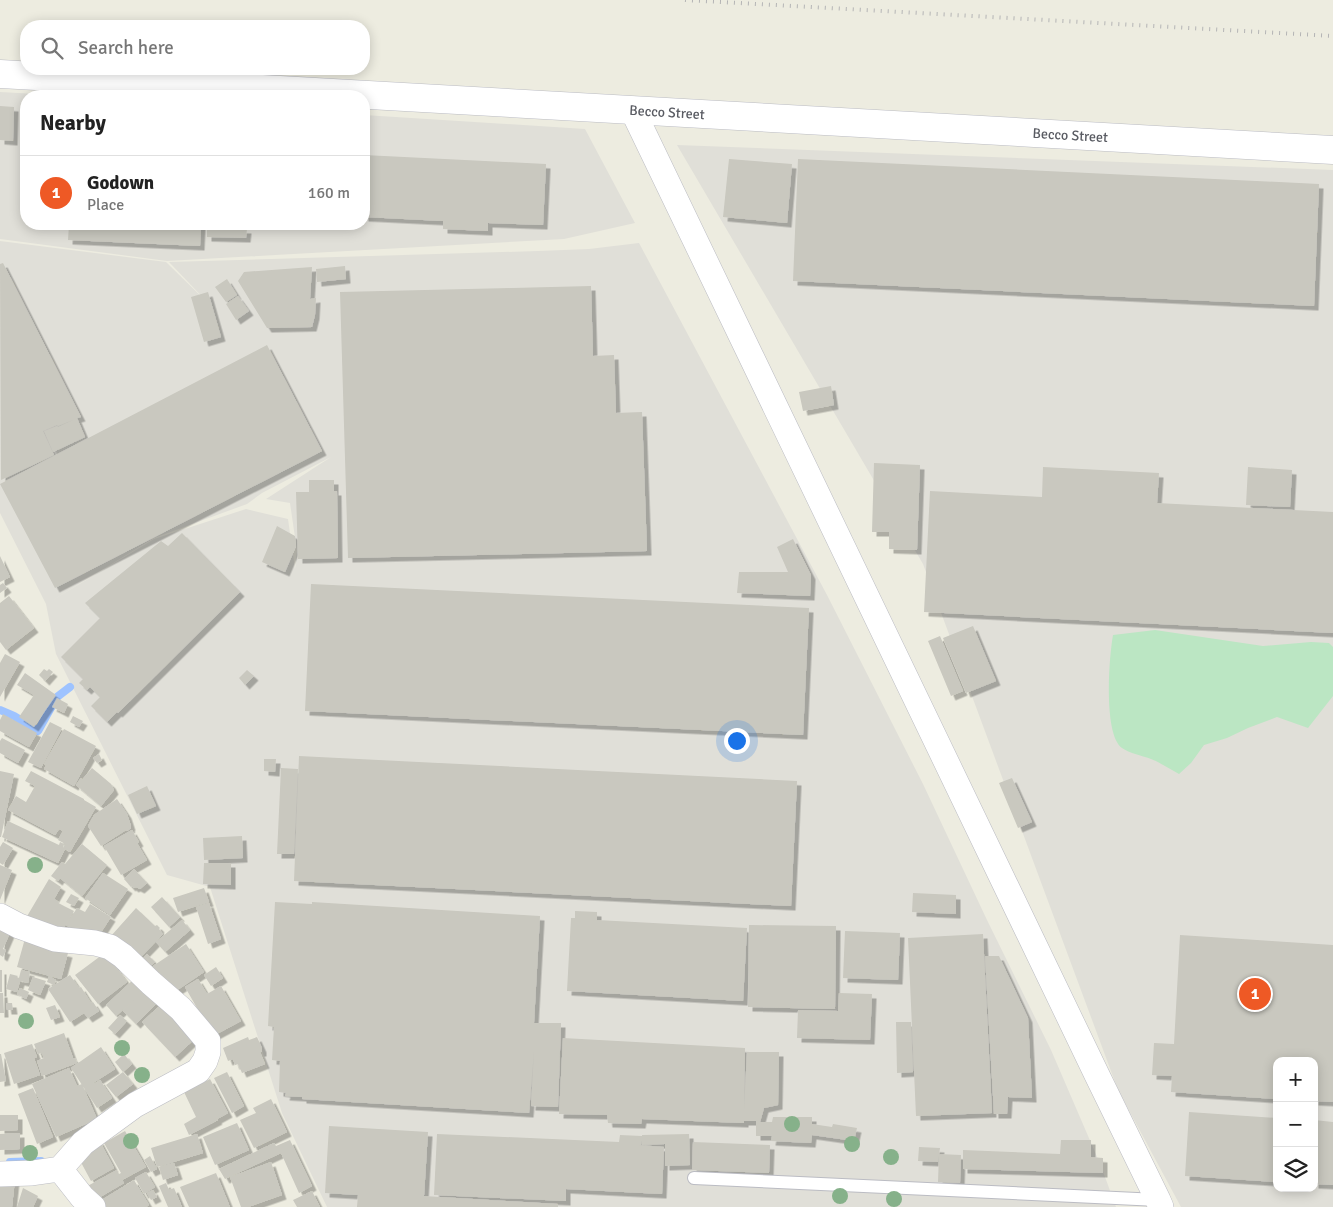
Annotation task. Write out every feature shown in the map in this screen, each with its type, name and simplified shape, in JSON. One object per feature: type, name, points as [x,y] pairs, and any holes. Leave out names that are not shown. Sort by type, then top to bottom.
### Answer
[{"type":"street","name":"Becco Street","points":[[0,74],[289,90]]},
{"type":"street","name":"Becco Street","points":[[370,94],[1333,150]]},
{"type":"street","points":[[632,109],[1159,1203]]},
{"type":"street","points":[[0,916],[19,926],[55,939],[95,943],[110,947],[123,956],[181,1009],[208,1041],[208,1052],[205,1061],[198,1071],[135,1105],[82,1143],[60,1169],[32,1173],[0,1174]]},
{"type":"street","points":[[60,1169],[82,1197],[93,1207]]},
{"type":"lane","points":[[694,1178],[1159,1203]]},
{"type":"shaded area","points":[[0,92],[20,93],[20,230],[370,230],[370,115],[585,129],[635,223],[564,239],[167,261],[0,239]]},
{"type":"shaded area","points":[[677,145],[1333,170],[1333,1207],[1181,1207],[1118,1090],[923,564]]},
{"type":"shaded area","points":[[0,241],[166,262],[210,305],[169,262],[589,249],[639,243],[827,595],[923,784],[1051,1050],[1101,1166],[1116,1207],[327,1207],[282,1113],[210,887],[167,875],[56,654],[46,604],[0,513]],"holes":[[[331,457],[266,499],[290,503],[297,551],[295,569],[288,519],[246,509],[154,539],[48,603],[154,538],[247,504],[262,493]]]},
{"type":"green space","points":[[1155,630],[1263,646],[1311,642],[1329,643],[1333,647],[1333,696],[1308,728],[1277,717],[1227,738],[1204,745],[1191,763],[1179,774],[1155,761],[1122,748],[1116,740],[1112,728],[1109,677],[1113,635]]},
{"type":"building","points":[[0,106],[14,107],[13,141],[0,140]]},
{"type":"building","points":[[370,155],[546,164],[543,225],[488,223],[488,231],[443,229],[443,221],[370,217]]},
{"type":"building","points":[[729,159],[792,164],[787,223],[723,217]]},
{"type":"building","points":[[798,159],[1319,184],[1314,306],[793,281]]},
{"type":"building","points":[[69,230],[201,230],[200,246],[68,240]]},
{"type":"building","points":[[207,230],[247,230],[246,238],[207,237]]},
{"type":"building","points":[[3,263],[81,417],[77,418],[85,437],[53,452],[44,431],[73,420],[43,431],[54,455],[1,480],[0,264]]},
{"type":"building","points":[[345,266],[346,279],[317,282],[316,269]]},
{"type":"building","points":[[312,267],[310,299],[316,298],[312,327],[267,328],[238,281],[244,272]]},
{"type":"building","points":[[227,279],[237,295],[226,302],[215,287]]},
{"type":"building","points":[[591,286],[593,356],[614,355],[616,413],[642,412],[647,551],[348,558],[340,292]]},
{"type":"building","points":[[208,292],[221,337],[204,342],[191,297]]},
{"type":"building","points":[[238,296],[249,311],[236,320],[226,304]]},
{"type":"building","points":[[267,345],[322,451],[55,588],[0,484]]},
{"type":"building","points":[[831,386],[834,405],[803,411],[799,392]]},
{"type":"building","points":[[874,463],[920,465],[917,550],[889,549],[889,532],[872,532]]},
{"type":"building","points":[[1043,467],[1159,473],[1157,503],[1333,512],[1333,633],[924,612],[930,491],[1042,497]]},
{"type":"building","points":[[1248,467],[1292,470],[1290,507],[1246,505]]},
{"type":"building","points":[[309,480],[334,480],[334,491],[337,491],[338,558],[298,559],[296,492],[309,492]]},
{"type":"building","points":[[277,526],[295,536],[296,546],[285,572],[262,562]]},
{"type":"building","points":[[182,533],[240,592],[107,722],[91,706],[100,697],[90,687],[87,690],[79,683],[83,679],[61,657],[100,618],[85,603],[161,541],[168,546]]},
{"type":"building","points":[[793,539],[811,575],[810,596],[737,593],[739,572],[788,572],[777,547]]},
{"type":"building","points":[[0,556],[10,577],[0,582]]},
{"type":"building","points":[[3,583],[7,588],[0,593],[0,585]]},
{"type":"building","points":[[311,584],[809,608],[803,735],[305,711]]},
{"type":"building","points":[[9,596],[34,628],[6,650],[0,642],[0,603]]},
{"type":"building","points":[[973,626],[996,681],[966,693],[943,638]]},
{"type":"building","points":[[940,636],[963,691],[951,696],[928,641]]},
{"type":"building","points":[[5,654],[20,662],[0,697],[0,663]]},
{"type":"building","points":[[44,669],[47,671],[49,669],[53,672],[45,681],[39,675]]},
{"type":"building","points":[[247,670],[254,676],[245,685],[239,678]]},
{"type":"building","points":[[25,673],[56,695],[34,727],[19,717],[34,695],[17,685]]},
{"type":"building","points":[[57,698],[68,704],[64,713],[52,707]]},
{"type":"building","points":[[3,714],[37,733],[29,747],[0,731],[0,720]]},
{"type":"building","points":[[73,716],[83,721],[79,727],[70,722]]},
{"type":"building","points":[[50,722],[62,728],[41,768],[28,762]]},
{"type":"building","points":[[64,729],[96,746],[74,786],[44,769],[46,765],[44,764]]},
{"type":"building","points":[[2,738],[25,750],[18,763],[0,753],[0,741]]},
{"type":"building","points":[[99,754],[102,760],[97,763],[93,758]]},
{"type":"building","points":[[299,756],[797,781],[791,906],[294,881]]},
{"type":"building","points":[[264,759],[276,759],[275,772],[264,771]]},
{"type":"building","points":[[92,768],[111,784],[114,790],[101,806],[76,785]]},
{"type":"building","points":[[281,768],[298,769],[294,854],[277,854]]},
{"type":"building","points":[[0,771],[14,774],[1,837],[0,837]]},
{"type":"building","points":[[31,771],[96,807],[70,852],[65,849],[58,863],[2,837],[8,821],[59,845],[60,842],[64,844],[63,848],[65,844],[69,846],[58,840],[63,831],[59,829],[55,835],[8,810],[16,796],[26,802],[35,786],[25,781]]},
{"type":"building","points":[[1012,778],[1032,822],[1018,828],[999,783]]},
{"type":"building","points":[[147,786],[156,806],[137,814],[128,795]]},
{"type":"building","points":[[117,799],[127,814],[131,828],[101,846],[88,826],[94,815]]},
{"type":"building","points":[[132,830],[147,860],[121,875],[104,846]]},
{"type":"building","points":[[242,836],[243,858],[204,860],[203,838]]},
{"type":"building","points":[[3,842],[13,848],[3,865],[0,863],[0,847]]},
{"type":"building","points":[[82,844],[107,865],[82,896],[60,878],[58,881],[51,876],[62,862],[65,864]]},
{"type":"building","points":[[204,863],[231,863],[231,885],[203,884]]},
{"type":"building","points":[[0,865],[12,870],[0,900]]},
{"type":"building","points":[[134,869],[147,883],[140,889],[131,887],[124,879]]},
{"type":"building","points":[[103,873],[128,889],[110,915],[85,898]]},
{"type":"building","points":[[49,879],[61,887],[54,899],[74,911],[58,937],[26,918]]},
{"type":"building","points":[[204,888],[209,902],[178,912],[173,898]]},
{"type":"building","points":[[913,893],[956,895],[956,914],[912,912]]},
{"type":"building","points":[[71,894],[79,898],[74,906],[66,902]]},
{"type":"building","points":[[162,897],[180,917],[169,927],[151,907]]},
{"type":"building","points":[[275,902],[312,904],[312,902],[540,916],[534,1023],[561,1023],[558,1107],[531,1106],[534,1051],[529,1113],[302,1099],[302,1097],[285,1096],[286,1093],[279,1092],[280,1061],[272,1060],[274,1027],[268,1026]]},
{"type":"building","points":[[209,903],[221,939],[208,944],[196,907]]},
{"type":"building","points":[[90,904],[111,917],[96,940],[80,934],[66,925],[77,908],[85,912]]},
{"type":"building","points":[[136,908],[155,926],[157,925],[163,934],[137,961],[111,936]]},
{"type":"building","points":[[575,911],[597,912],[597,920],[747,928],[743,1001],[567,991],[571,918],[575,918]]},
{"type":"building","points":[[182,920],[190,930],[165,952],[156,942]]},
{"type":"building","points":[[0,923],[12,928],[3,949],[6,950],[3,957],[0,955]]},
{"type":"building","points":[[749,925],[836,926],[835,1009],[748,1007]]},
{"type":"building","points":[[845,931],[900,933],[898,980],[843,978]]},
{"type":"building","points":[[983,934],[992,1113],[916,1116],[908,938]]},
{"type":"building","points":[[26,935],[55,950],[68,953],[61,979],[17,967]]},
{"type":"building","points":[[1180,935],[1333,945],[1333,1102],[1318,1101],[1318,1057],[1273,1057],[1273,1099],[1171,1092],[1172,1076],[1152,1075],[1154,1043],[1174,1044]]},
{"type":"building","points":[[186,944],[204,972],[170,995],[150,968]]},
{"type":"building","points":[[110,949],[120,962],[115,966],[127,982],[98,1004],[75,975]]},
{"type":"building","points":[[147,954],[155,962],[147,970],[139,962]]},
{"type":"building","points":[[985,956],[999,956],[1028,1018],[1032,1098],[1008,1097],[1007,1114],[994,1114]]},
{"type":"building","points":[[216,967],[223,978],[211,986],[204,975]]},
{"type":"building","points":[[0,970],[2,970],[2,992],[0,992]]},
{"type":"building","points":[[21,970],[30,972],[28,983],[20,981],[17,992],[6,989],[10,974],[19,978]]},
{"type":"building","points":[[70,975],[99,1011],[88,1018],[84,1013],[70,1022],[48,989]]},
{"type":"building","points":[[49,976],[56,980],[54,985],[47,982]]},
{"type":"building","points":[[33,977],[46,981],[40,995],[28,990]]},
{"type":"building","points":[[134,979],[162,998],[136,1024],[123,1011],[134,1000],[116,1016],[106,1005]]},
{"type":"building","points":[[198,979],[207,994],[221,986],[241,1021],[213,1036],[185,987]]},
{"type":"building","points":[[20,988],[29,992],[26,999],[17,994]]},
{"type":"building","points":[[0,993],[3,993],[4,1013],[0,1013]]},
{"type":"building","points":[[839,993],[872,994],[870,1040],[797,1038],[798,1010],[838,1011]]},
{"type":"building","points":[[166,1000],[199,1035],[175,1057],[142,1022]]},
{"type":"building","points":[[6,1003],[12,1003],[13,1010],[7,1010]]},
{"type":"building","points":[[55,1005],[60,1017],[51,1020],[46,1008]]},
{"type":"building","points":[[120,1015],[127,1021],[115,1034],[108,1028]]},
{"type":"building","points":[[896,1022],[911,1022],[913,1072],[897,1073]]},
{"type":"building","points":[[64,1033],[73,1058],[75,1058],[77,1063],[42,1076],[37,1061],[44,1058],[42,1053],[38,1054],[34,1044]]},
{"type":"building","points":[[248,1037],[249,1040],[257,1037],[262,1048],[262,1052],[260,1052],[265,1064],[242,1073],[238,1064],[235,1065],[233,1059],[228,1061],[223,1048]]},
{"type":"building","points":[[563,1038],[745,1048],[744,1110],[747,1052],[779,1052],[778,1105],[764,1108],[760,1122],[772,1122],[773,1117],[812,1117],[812,1124],[832,1127],[833,1124],[857,1128],[854,1141],[812,1135],[811,1143],[771,1141],[772,1136],[756,1136],[756,1121],[744,1121],[744,1123],[642,1119],[641,1124],[608,1123],[607,1115],[559,1114]]},
{"type":"building","points":[[32,1044],[37,1057],[34,1058],[40,1075],[14,1084],[4,1053]]},
{"type":"building","points":[[101,1047],[115,1069],[93,1083],[100,1080],[112,1098],[97,1108],[71,1068]]},
{"type":"building","points":[[0,1054],[6,1081],[0,1082]]},
{"type":"building","points":[[124,1054],[132,1064],[123,1072],[115,1062]]},
{"type":"building","points":[[69,1068],[77,1086],[82,1084],[97,1119],[56,1137],[32,1084]]},
{"type":"building","points":[[123,1072],[133,1084],[116,1097],[106,1085]]},
{"type":"building","points":[[227,1072],[244,1106],[232,1113],[214,1078]]},
{"type":"building","points":[[210,1079],[228,1113],[189,1135],[184,1124],[196,1117],[184,1092]]},
{"type":"building","points":[[33,1088],[53,1137],[37,1144],[18,1094]]},
{"type":"building","points":[[271,1099],[287,1132],[254,1148],[240,1120],[256,1113],[253,1108]]},
{"type":"building","points":[[1189,1112],[1273,1118],[1273,1182],[1185,1176]]},
{"type":"building","points":[[0,1115],[18,1115],[18,1130],[0,1131]]},
{"type":"building","points":[[1318,1120],[1333,1122],[1333,1185],[1318,1184]]},
{"type":"building","points":[[237,1123],[249,1150],[215,1165],[203,1137]]},
{"type":"building","points":[[329,1126],[428,1132],[424,1196],[558,1204],[558,1207],[357,1207],[358,1195],[325,1193]]},
{"type":"building","points":[[125,1131],[146,1167],[122,1180],[124,1183],[90,1203],[82,1189],[117,1170],[119,1174],[121,1173],[104,1143]]},
{"type":"building","points":[[20,1133],[20,1149],[0,1150],[0,1134]]},
{"type":"building","points":[[197,1134],[203,1153],[157,1167],[151,1148]]},
{"type":"building","points":[[437,1134],[619,1142],[620,1135],[689,1134],[690,1165],[665,1166],[665,1144],[642,1145],[641,1140],[641,1145],[639,1145],[664,1147],[662,1194],[566,1189],[566,1201],[434,1195]]},
{"type":"building","points":[[99,1140],[114,1168],[91,1181],[76,1153]]},
{"type":"building","points":[[290,1140],[312,1186],[299,1193],[281,1153],[225,1179],[219,1169],[274,1143],[276,1146]]},
{"type":"building","points":[[1061,1140],[1091,1140],[1091,1157],[1103,1158],[1103,1173],[963,1169],[963,1150],[1060,1154]]},
{"type":"building","points":[[693,1142],[770,1145],[769,1173],[692,1170]]},
{"type":"building","points":[[919,1147],[940,1148],[938,1162],[918,1161]]},
{"type":"building","points":[[939,1154],[961,1155],[960,1183],[938,1182]]},
{"type":"building","points":[[150,1156],[157,1169],[151,1172],[144,1160]]},
{"type":"building","points":[[271,1162],[282,1195],[248,1207],[241,1207],[230,1177]]},
{"type":"building","points":[[174,1163],[178,1175],[163,1180],[159,1167]]},
{"type":"building","points":[[146,1172],[155,1187],[144,1194],[135,1178]]},
{"type":"building","points":[[216,1173],[230,1207],[189,1207],[180,1187]]},
{"type":"building","points":[[0,1178],[15,1179],[12,1207],[0,1207]]},
{"type":"building","points":[[134,1180],[149,1205],[146,1207],[104,1207],[100,1201]]},
{"type":"building","points":[[166,1183],[169,1190],[174,1188],[182,1207],[168,1207],[159,1186]]},
{"type":"building","points":[[23,1188],[38,1196],[33,1207],[17,1207]]},
{"type":"building","points":[[153,1190],[157,1197],[151,1200],[147,1193]]},
{"type":"building","points":[[312,1191],[320,1207],[297,1207],[293,1200]]},
{"type":"waterway","points":[[0,710],[14,716],[38,731],[57,697],[70,687]]},
{"type":"waterway","points":[[10,1162],[41,1161]]},
{"type":"railway","points":[[685,0],[1333,36]]},
{"type":"place","name":"Godown","points":[[1255,994]]}]
